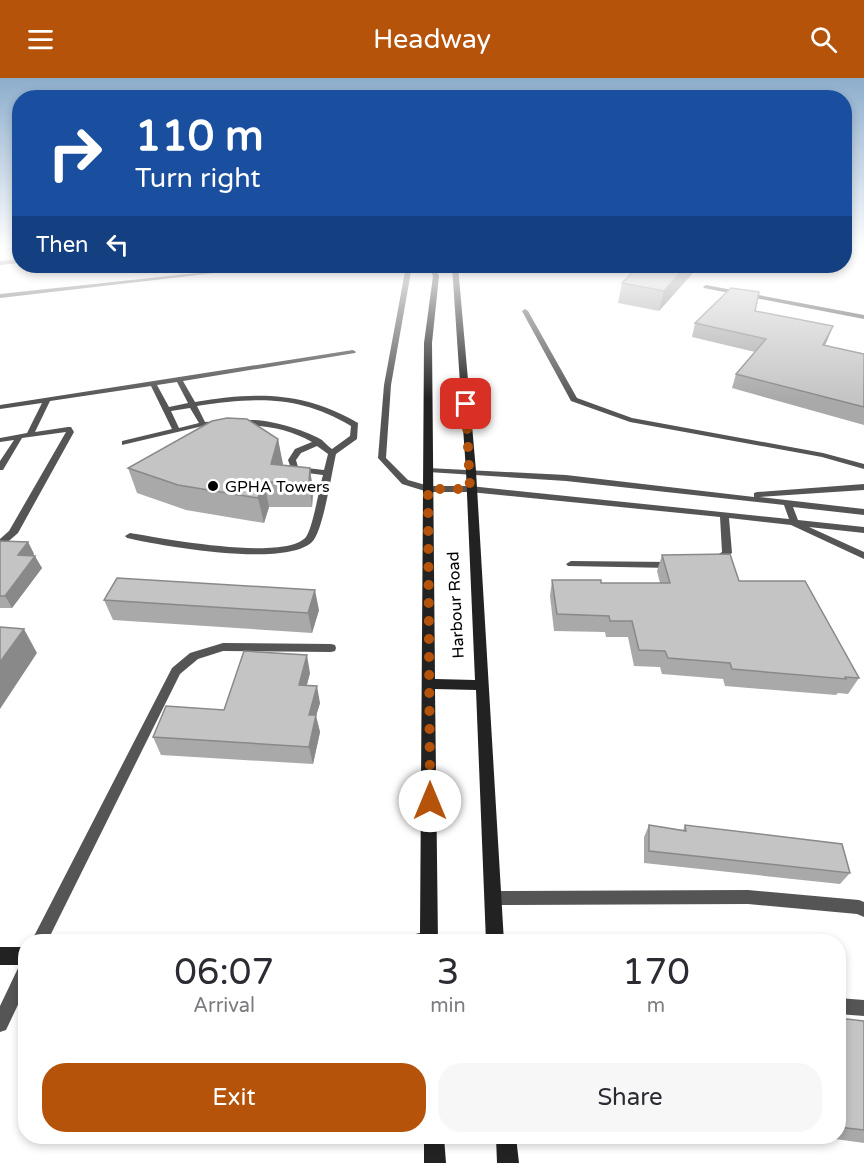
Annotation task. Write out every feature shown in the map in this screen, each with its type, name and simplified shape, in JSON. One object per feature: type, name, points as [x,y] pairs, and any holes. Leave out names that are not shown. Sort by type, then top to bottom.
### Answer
[{"type":"main road","name":"Harbour Road","points":[[429,934],[428,343],[433,298]]},
{"type":"main road","name":"Harbour Road","points":[[459,298],[471,471],[470,489],[494,934]]},
{"type":"main road","points":[[430,684],[480,685]]},
{"type":"main road","points":[[0,956],[18,956]]},
{"type":"main road","points":[[434,1144],[435,1163]]},
{"type":"main road","points":[[507,1144],[508,1163]]},
{"type":"lane","points":[[403,298],[386,397],[382,458],[405,482],[428,489],[470,489],[864,530]]},
{"type":"lane","points":[[762,298],[864,317]]},
{"type":"lane","points":[[525,311],[574,399],[630,420],[823,455],[864,467]]},
{"type":"lane","points":[[0,408],[353,352]]},
{"type":"lane","points":[[179,379],[203,424]]},
{"type":"lane","points":[[153,383],[176,430]]},
{"type":"lane","points":[[130,536],[266,552],[290,549],[308,541],[314,530],[332,453],[354,437],[355,425],[339,414],[283,399],[241,398],[166,410]]},
{"type":"lane","points":[[30,434],[47,400]]},
{"type":"lane","points":[[125,443],[203,424],[250,422],[286,426],[319,442],[332,453]]},
{"type":"lane","points":[[0,440],[63,429],[68,429],[70,432],[13,533],[0,544]]},
{"type":"lane","points":[[0,468],[20,436]]},
{"type":"lane","points":[[319,442],[298,451],[292,460],[295,469],[327,473]]},
{"type":"lane","points":[[428,470],[566,478],[864,512]]},
{"type":"lane","points":[[728,497],[864,488]]},
{"type":"lane","points":[[787,503],[795,524],[864,556]]},
{"type":"lane","points":[[702,562],[713,561],[728,553],[724,516]]},
{"type":"lane","points":[[571,564],[681,565]]},
{"type":"lane","points":[[43,934],[176,671],[194,656],[223,646],[331,648]]},
{"type":"lane","points":[[492,898],[748,897],[859,907],[864,910]]},
{"type":"lane","points":[[0,1024],[18,987]]},
{"type":"lane","points":[[846,1007],[864,1008]]},
{"type":"building","points":[[721,298],[758,298],[755,311],[833,326],[823,345],[864,354],[864,407],[736,374],[766,339],[695,323]]},
{"type":"building","points":[[227,418],[247,419],[278,439],[271,464],[310,468],[309,482],[264,482],[258,498],[178,485],[128,468],[212,421]]},
{"type":"building","points":[[0,541],[28,542],[18,555],[35,556],[5,596],[0,596]]},
{"type":"building","points":[[730,554],[739,581],[805,581],[859,678],[845,677],[846,679],[732,669],[730,663],[668,658],[665,651],[639,650],[632,621],[610,621],[609,616],[557,614],[552,580],[670,583],[662,555]]},
{"type":"building","points":[[117,578],[315,590],[308,613],[104,600]]},
{"type":"building","points":[[0,627],[24,629],[0,662]]},
{"type":"building","points":[[244,651],[307,655],[299,685],[317,686],[309,715],[316,715],[309,747],[153,737],[166,706],[224,710]]},
{"type":"building","points":[[649,825],[686,831],[685,825],[842,844],[850,873],[649,851]]},
{"type":"building","points":[[846,1019],[864,1021],[864,1130],[846,1128]]},
{"type":"place","name":"GPHA Towers","points":[[213,486]]},
{"type":"route","points":[[430,801],[428,489],[470,489],[471,471],[466,404]]}]
